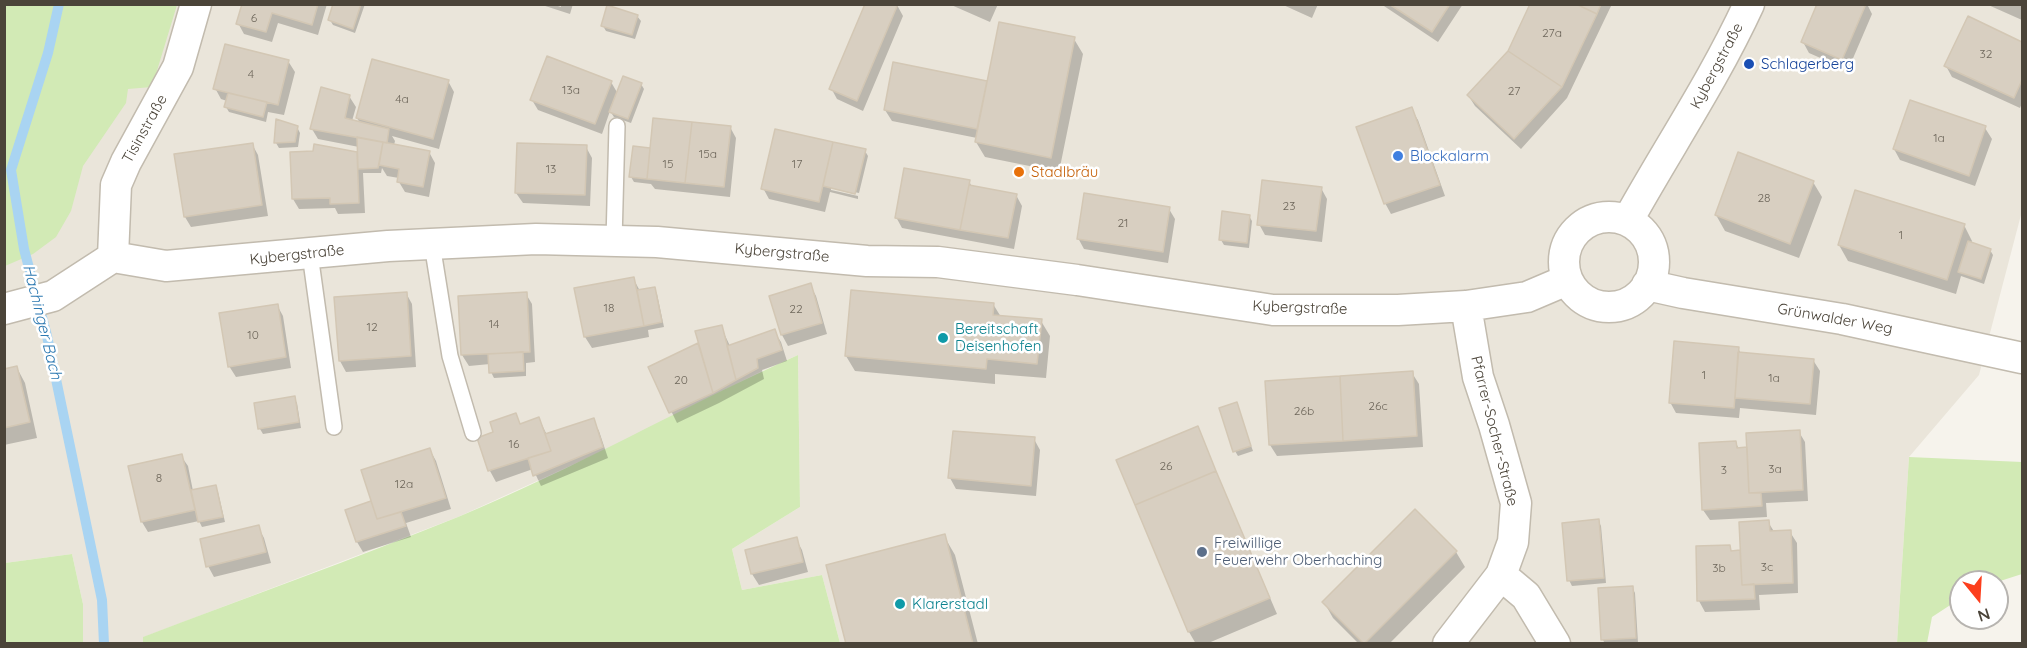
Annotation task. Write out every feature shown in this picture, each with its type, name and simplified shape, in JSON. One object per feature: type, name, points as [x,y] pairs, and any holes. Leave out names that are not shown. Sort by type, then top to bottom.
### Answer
[{"type":"street","name":"Tisinstraße","points":[[113,257],[116,185],[126,162],[178,67],[196,4]]},
{"type":"street","name":"Kybergstraße","points":[[1628,220],[1657,168],[1698,103],[1735,36],[1749,4]]},
{"type":"street","points":[[1610,216],[1628,220],[1640,229],[1649,241],[1654,256],[1653,271],[1647,285],[1638,296],[1627,303],[1606,306],[1586,301],[1575,292],[1567,280],[1563,262],[1566,245],[1576,229],[1592,219],[1610,216]]},
{"type":"street","name":"Kybergstraße","points":[[113,257],[166,266],[432,244],[536,239],[657,242],[867,261],[939,262],[1077,280],[1273,310],[1398,310],[1466,306],[1527,297],[1567,280]]},
{"type":"street","points":[[26,303],[53,296],[113,257]]},
{"type":"street","name":"Grünwalder Weg","points":[[1647,285],[1842,319],[2022,358]]},
{"type":"street","name":"Pfarrer-Socher-Straße","points":[[1448,644],[1502,575],[1513,542],[1516,503],[1478,377],[1466,306]]},
{"type":"street","points":[[1502,575],[1526,597],[1555,644]]},
{"type":"lane","points":[[614,241],[617,126]]},
{"type":"lane","points":[[432,244],[450,356],[473,433]]},
{"type":"lane","points":[[310,254],[334,427]]},
{"type":"shaded area","points":[[4,5],[2022,5],[2022,211],[1979,375],[1909,457],[1897,643],[840,643],[822,575],[742,590],[732,549],[800,507],[798,355],[605,450],[458,517],[144,637],[143,643],[83,643],[83,604],[72,554],[5,563]]},
{"type":"green space","points":[[5,5],[177,5],[152,87],[128,89],[126,103],[83,166],[71,211],[56,237],[33,254],[5,266]]},
{"type":"green space","points":[[798,355],[800,507],[732,549],[742,590],[822,575],[840,643],[143,643],[143,637],[458,517]]},
{"type":"green space","points":[[1909,457],[2022,462],[2022,574],[2009,578],[2009,570],[1949,570],[1949,606],[1932,617],[1927,643],[1897,643]]},
{"type":"green space","points":[[72,554],[83,604],[83,643],[5,643],[5,563]]},
{"type":"building","points":[[242,4],[318,4],[312,25],[272,13],[266,32],[236,24]]},
{"type":"building","points":[[333,4],[361,4],[353,29],[328,20]]},
{"type":"building","points":[[865,4],[898,4],[857,101],[829,89]]},
{"type":"building","points":[[1389,4],[1450,4],[1432,32]]},
{"type":"building","points":[[1530,4],[1576,4],[1597,14],[1562,87],[1508,51]]},
{"type":"building","points":[[1576,4],[1601,4],[1597,14]]},
{"type":"building","points":[[1817,4],[1866,4],[1842,60],[1801,42]]},
{"type":"building","points":[[607,5],[638,15],[632,35],[601,26]]},
{"type":"building","points":[[1968,16],[2022,42],[2022,80],[2014,98],[1944,66]]},
{"type":"building","points":[[999,22],[1075,37],[1051,158],[975,142]]},
{"type":"building","points":[[225,44],[289,60],[278,105],[213,89]]},
{"type":"building","points":[[1508,51],[1562,87],[1514,139],[1467,95]]},
{"type":"building","points":[[547,56],[612,81],[595,124],[530,100]]},
{"type":"building","points":[[372,59],[449,80],[433,139],[356,118]]},
{"type":"building","points":[[893,62],[987,81],[977,129],[884,110]]},
{"type":"building","points":[[623,76],[642,83],[628,119],[609,112]]},
{"type":"building","points":[[321,87],[350,95],[345,118],[389,129],[387,143],[310,129]]},
{"type":"building","points":[[228,93],[267,102],[263,117],[224,107]]},
{"type":"building","points":[[1910,100],[1986,126],[1969,176],[1893,149]]},
{"type":"building","name":"Blockalarm","points":[[1412,107],[1440,185],[1384,204],[1356,127]]},
{"type":"building","points":[[653,118],[692,122],[685,183],[647,179]]},
{"type":"building","points":[[276,119],[298,126],[295,142],[274,143]]},
{"type":"building","points":[[692,122],[731,126],[724,187],[685,183]]},
{"type":"building","points":[[775,129],[833,142],[819,202],[761,189]]},
{"type":"building","points":[[357,137],[383,142],[378,168],[358,169]]},
{"type":"building","points":[[383,142],[430,151],[423,187],[397,182],[399,169],[379,165]]},
{"type":"building","points":[[833,142],[866,149],[855,194],[823,186]]},
{"type":"building","points":[[253,143],[262,205],[184,217],[174,154]]},
{"type":"building","points":[[517,143],[587,145],[585,195],[515,193]]},
{"type":"building","points":[[314,144],[357,152],[359,203],[330,204],[330,198],[292,199],[290,152],[313,151]]},
{"type":"building","points":[[633,146],[650,148],[647,179],[629,177]]},
{"type":"building","points":[[1738,152],[1814,181],[1790,244],[1715,215]]},
{"type":"building","points":[[904,168],[970,180],[960,230],[895,218]]},
{"type":"building","points":[[1262,180],[1322,187],[1316,231],[1257,225]]},
{"type":"building","points":[[969,185],[1017,194],[1008,238],[960,230]]},
{"type":"building","points":[[1855,190],[1965,224],[1947,280],[1838,245]]},
{"type":"building","points":[[1084,193],[1170,207],[1163,252],[1077,239]]},
{"type":"building","points":[[1222,211],[1250,215],[1247,243],[1219,240]]},
{"type":"building","points":[[1968,241],[1991,249],[1981,279],[1958,272]]},
{"type":"building","points":[[634,277],[644,326],[584,337],[574,288]]},
{"type":"building","points":[[811,283],[822,323],[781,335],[769,296]]},
{"type":"building","points":[[655,287],[662,322],[644,326],[637,290]]},
{"type":"building","name":"Bereitschaft Deisenhofen","points":[[851,290],[994,303],[993,315],[1042,319],[1037,364],[987,359],[986,369],[845,356]]},
{"type":"building","points":[[407,292],[411,356],[339,361],[334,297]]},
{"type":"building","points":[[527,292],[530,352],[461,355],[458,296]]},
{"type":"building","points":[[278,304],[286,357],[228,367],[219,313]]},
{"type":"building","points":[[722,325],[736,380],[713,393],[695,331]]},
{"type":"building","points":[[775,329],[782,350],[757,359],[758,368],[736,380],[727,346]]},
{"type":"building","points":[[1674,341],[1739,347],[1734,408],[1669,403]]},
{"type":"building","points":[[698,343],[713,393],[669,413],[648,367]]},
{"type":"building","points":[[523,352],[524,371],[489,373],[488,354]]},
{"type":"building","points":[[1738,352],[1814,359],[1810,404],[1735,398]]},
{"type":"building","points":[[17,366],[30,422],[4,428],[4,369]]},
{"type":"building","points":[[1413,371],[1417,436],[1343,441],[1340,376]]},
{"type":"building","points":[[1340,376],[1343,441],[1269,445],[1265,381]]},
{"type":"building","points":[[295,396],[299,422],[258,429],[254,403]]},
{"type":"building","points":[[1237,402],[1251,446],[1233,452],[1219,408]]},
{"type":"building","points":[[516,413],[520,424],[539,417],[551,451],[488,471],[477,438],[493,432],[490,422]]},
{"type":"building","points":[[594,418],[603,447],[533,476],[528,458],[551,451],[545,434]]},
{"type":"building","points":[[1198,426],[1216,471],[1135,505],[1116,460]]},
{"type":"building","points":[[1800,430],[1803,490],[1749,493],[1746,433]]},
{"type":"building","points":[[953,431],[1035,437],[1031,486],[948,478]]},
{"type":"building","points":[[1736,441],[1737,448],[1747,447],[1749,493],[1761,493],[1762,506],[1702,510],[1699,443]]},
{"type":"building","points":[[430,448],[446,498],[377,519],[361,470]]},
{"type":"building","points":[[182,454],[195,510],[141,522],[128,466]]},
{"type":"building","name":"Freiwillige Feuerwehr Oberhaching","points":[[1216,471],[1270,598],[1188,632],[1135,505]]},
{"type":"building","points":[[216,485],[223,517],[198,522],[191,490]]},
{"type":"building","points":[[371,501],[377,519],[401,512],[406,526],[356,542],[345,510]]},
{"type":"building","points":[[1415,509],[1457,551],[1364,644],[1322,602]]},
{"type":"building","points":[[1599,519],[1604,578],[1567,581],[1562,523]]},
{"type":"building","points":[[1769,520],[1770,531],[1791,530],[1793,583],[1742,585],[1739,522]]},
{"type":"building","points":[[259,525],[266,552],[206,567],[200,539]]},
{"type":"building","name":"Klarerstadl","points":[[945,534],[973,644],[846,644],[826,565]]},
{"type":"building","points":[[797,537],[803,562],[751,574],[745,550]]},
{"type":"building","points":[[1730,545],[1731,551],[1740,550],[1742,585],[1754,584],[1755,599],[1697,601],[1696,546]]},
{"type":"building","points":[[1633,586],[1636,638],[1601,640],[1598,588]]},
{"type":"waterway","name":"Hachinger Bach","points":[[59,4],[48,53],[11,170],[24,249],[47,336],[102,600],[104,644]]},
{"type":"place","name":"Schlagerberg","points":[[1749,64]]},
{"type":"place","name":"Blockalarm","points":[[1398,156]]},
{"type":"place","name":"Stadlbräu","points":[[1019,172]]},
{"type":"place","name":"Bereitschaft Deisenhofen","points":[[943,338]]},
{"type":"place","name":"Freiwillige Feuerwehr Oberhaching","points":[[1202,552]]},
{"type":"place","name":"Klarerstadl","points":[[900,604]]}]
